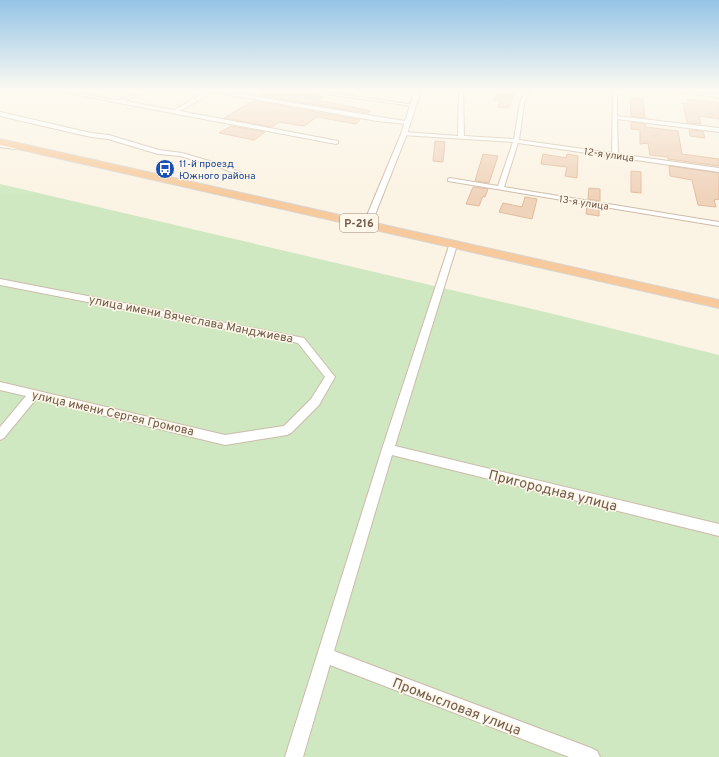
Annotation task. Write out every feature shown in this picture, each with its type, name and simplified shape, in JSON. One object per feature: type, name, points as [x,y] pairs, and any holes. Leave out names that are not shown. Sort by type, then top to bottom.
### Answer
[{"type":"highway","name":"Р-216","points":[[0,142],[719,304]]},
{"type":"street","points":[[49,125],[91,135],[109,137],[158,152],[180,154],[221,166],[238,173]]},
{"type":"street","points":[[247,125],[336,142]]},
{"type":"street","points":[[367,225],[407,125]]},
{"type":"street","points":[[461,125],[461,138]]},
{"type":"street","points":[[500,189],[516,141],[518,125]]},
{"type":"street","points":[[614,125],[615,155]]},
{"type":"street","points":[[681,125],[719,130]]},
{"type":"street","name":"12-я улица","points":[[404,134],[516,141],[719,170]]},
{"type":"street","name":"13-я улица","points":[[450,180],[719,224]]},
{"type":"street","points":[[294,757],[324,655],[453,245]]},
{"type":"street","name":"улица имени Вячеслава Манджиева","points":[[0,282],[301,340],[330,377],[315,402],[287,430],[225,440]]},
{"type":"street","name":"улица имени Сергея Громова","points":[[0,386],[225,440]]},
{"type":"street","points":[[0,435],[34,394]]},
{"type":"street","name":"Пригородная улица","points":[[388,449],[719,530]]},
{"type":"street","name":"Промысловая улица","points":[[324,655],[591,757]]},
{"type":"lane","points":[[0,146],[32,149]]},
{"type":"green space","points":[[0,184],[545,312],[719,355],[719,757],[0,757]]},
{"type":"building","points":[[631,125],[645,125],[646,127],[678,131],[682,154],[719,159],[719,166],[650,155],[648,143],[640,144],[640,130],[631,129]]},
{"type":"building","points":[[231,126],[265,132],[254,140],[219,133]]},
{"type":"building","points":[[689,130],[703,131],[705,138],[690,136]]},
{"type":"building","points":[[435,141],[445,142],[443,162],[433,161]]},
{"type":"building","points":[[483,154],[498,156],[489,183],[475,181]]},
{"type":"building","points":[[543,154],[566,158],[567,154],[578,156],[577,178],[565,176],[567,167],[541,164]]},
{"type":"building","points":[[669,166],[719,173],[719,199],[714,200],[716,207],[698,205],[692,180],[670,176]]},
{"type":"building","points":[[631,171],[641,172],[641,193],[631,192]]},
{"type":"building","points":[[473,187],[488,189],[479,206],[466,204]]},
{"type":"building","points":[[589,188],[600,189],[600,201],[588,199]]},
{"type":"building","points":[[525,197],[537,199],[532,219],[499,212],[503,203],[522,207]]},
{"type":"building","points":[[587,206],[599,208],[599,216],[586,214]]},
{"type":"place","name":"11-й проезд Южного района","points":[[165,169]]}]
